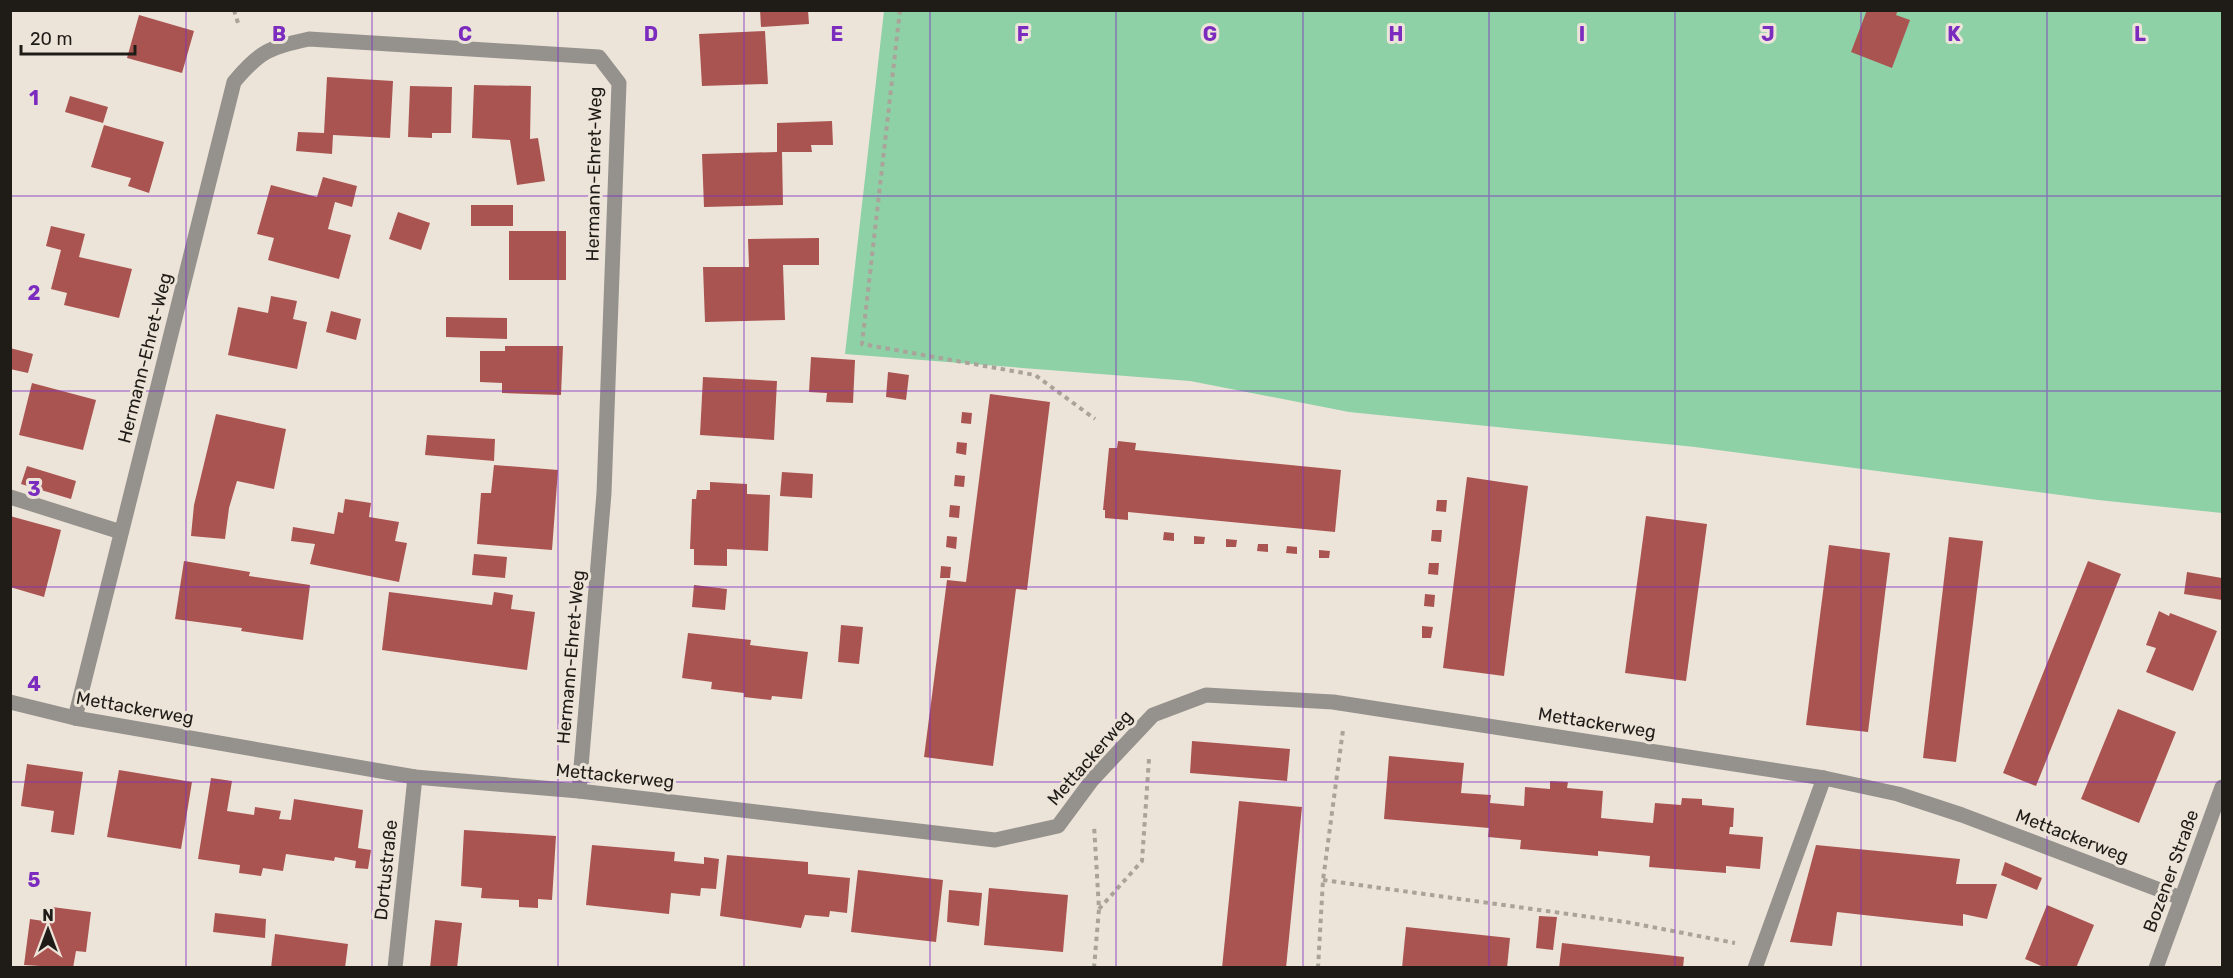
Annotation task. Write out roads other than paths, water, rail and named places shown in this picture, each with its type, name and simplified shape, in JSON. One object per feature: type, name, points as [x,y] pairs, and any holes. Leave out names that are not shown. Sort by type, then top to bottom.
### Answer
[{"type":"street","name":"Hermann-Ehret-Weg","points":[[75,718],[234,82],[255,58],[278,46],[309,39],[599,57],[619,83],[604,493],[579,790]]},
{"type":"street","points":[[10,497],[121,532]]},
{"type":"street","name":"Mettackerweg","points":[[10,702],[75,718],[415,777],[579,790],[995,840],[1058,826],[1092,780],[1153,715],[1206,695],[1333,702],[1824,778],[1898,794],[2181,898]]},
{"type":"street","name":"Dortustraße","points":[[396,968],[415,777]]},
{"type":"street","points":[[1755,968],[1824,778]]},
{"type":"street","name":"Bozener Straße","points":[[2157,965],[2223,787]]},
{"type":"street","points":[[2157,965],[2173,968]]}]
